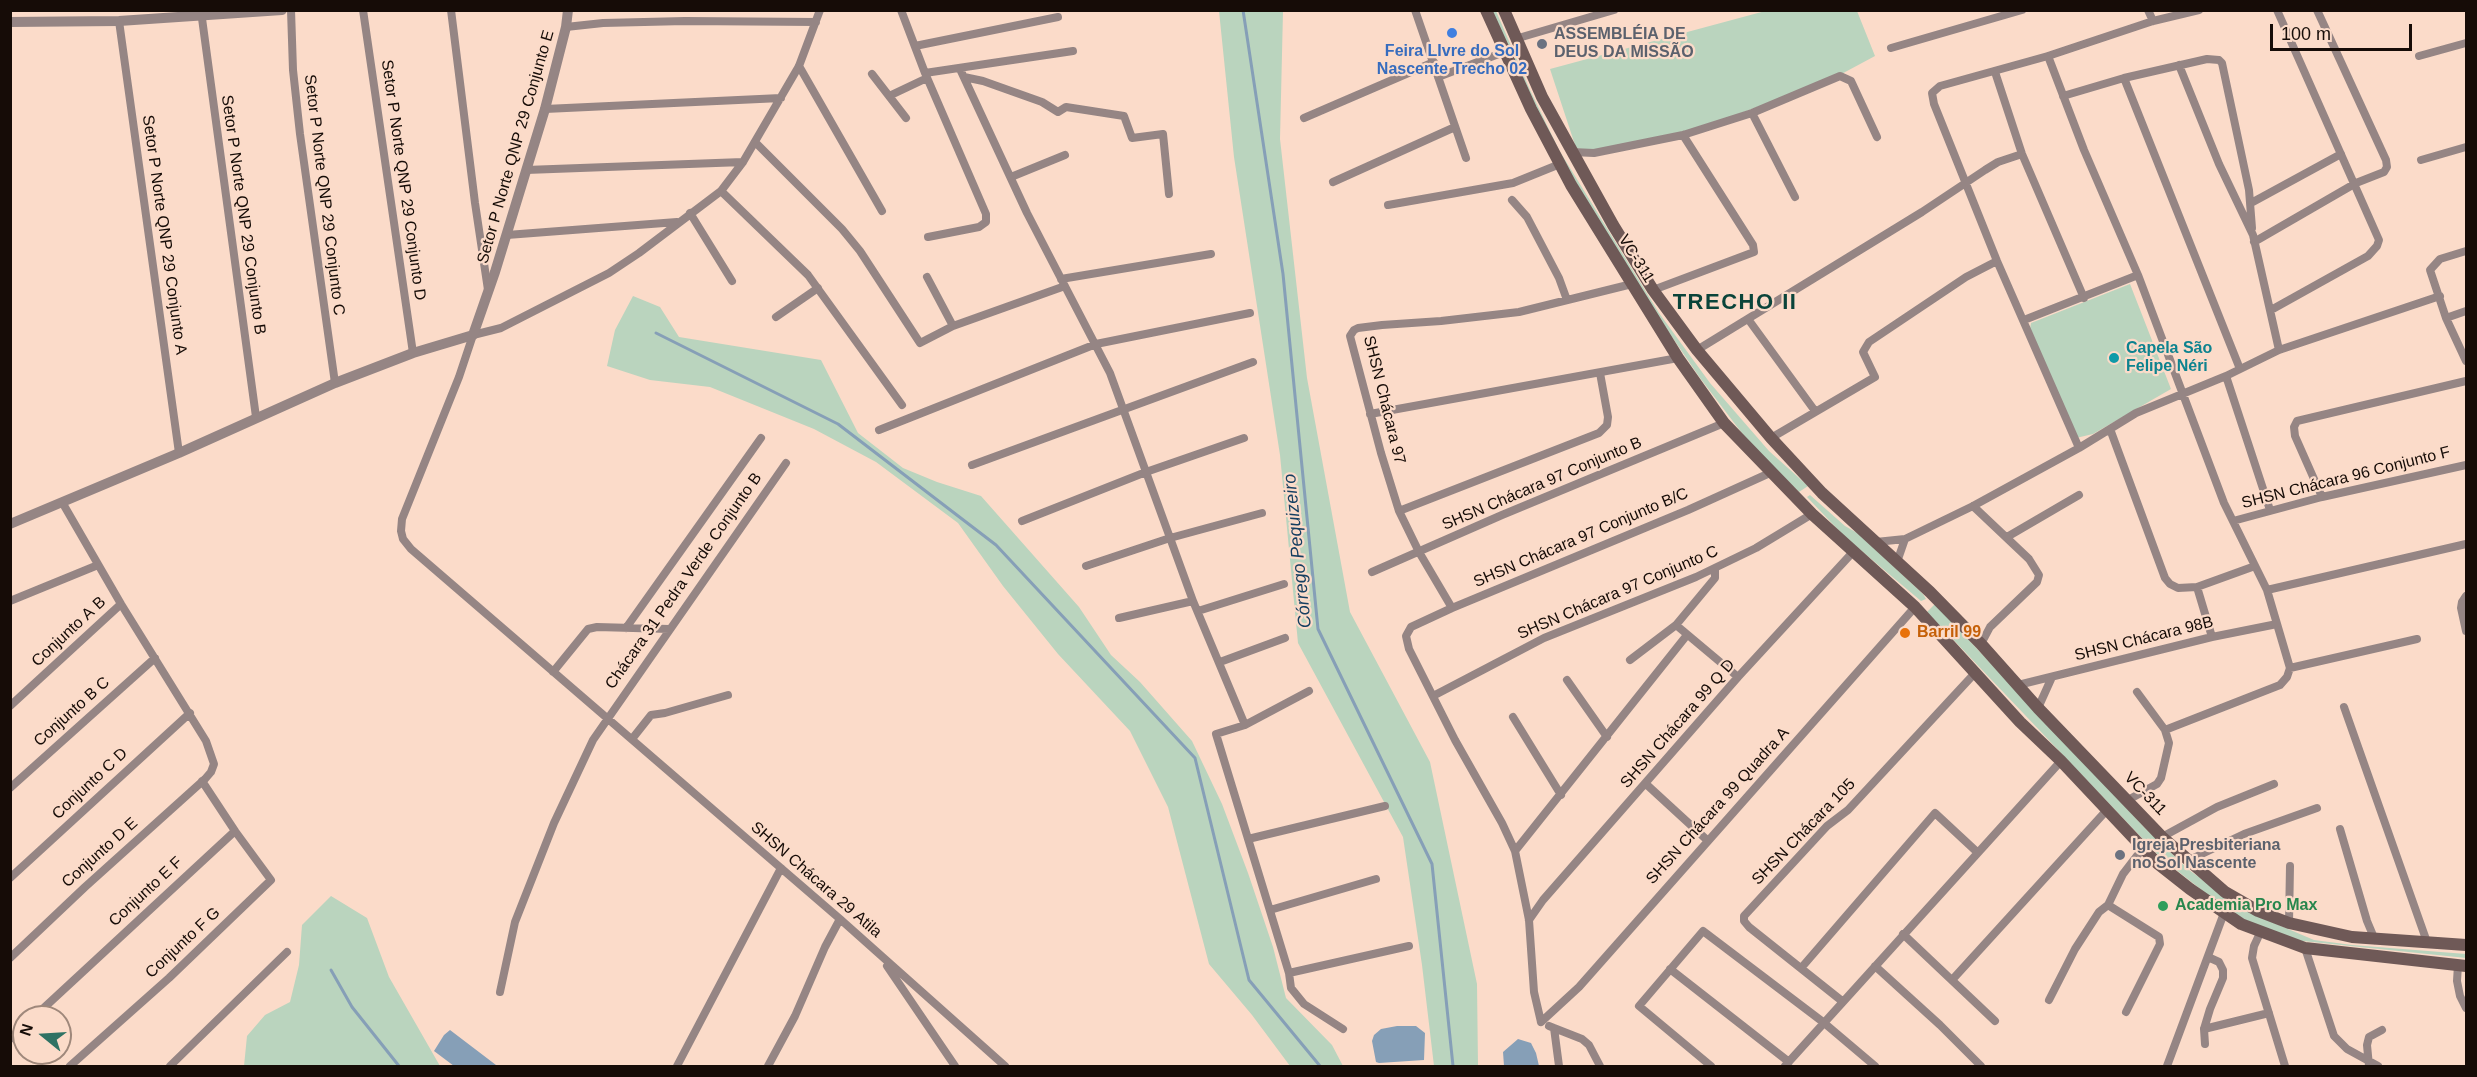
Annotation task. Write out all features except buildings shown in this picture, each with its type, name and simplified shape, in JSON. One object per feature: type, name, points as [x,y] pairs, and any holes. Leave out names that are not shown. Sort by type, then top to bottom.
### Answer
[{"type":"main road","name":"VC-311","points":[[1486,10],[1504,52],[1560,164],[1678,358],[1724,423],[1807,509],[1915,608]]},
{"type":"main road","name":"VC-311","points":[[1504,10],[1542,98],[1581,170],[1653,290],[1697,350],[1771,438],[1822,493],[1969,631],[2038,708],[2162,837],[2225,892],[2289,923],[2375,940],[2466,945]]},
{"type":"main road","points":[[1807,509],[1803,497],[1808,491],[1815,490],[1822,493]]},
{"type":"main road","points":[[1915,608],[1927,607],[1932,603],[1930,592]]},
{"type":"main road","points":[[1915,608],[2020,722],[2061,761],[2143,848],[2166,870],[2224,913],[2241,924],[2305,948],[2462,966]]},
{"type":"main road","points":[[2086,789],[2082,780],[2084,770],[2089,770],[2109,781]]},
{"type":"street","points":[[10,22],[119,21],[201,13],[282,10]]},
{"type":"street","name":"Setor P Norte QNP 29 Conjunto C","points":[[291,10],[293,70],[300,134],[335,383]]},
{"type":"street","name":"Setor P Norte QNP 29 Conjunto D","points":[[363,10],[413,353]]},
{"type":"street","name":"Setor P Norte QNP 29 Conjunto E","points":[[451,10],[475,203],[489,292]]},
{"type":"street","name":"Setor P Norte QNP 29 Conjunto E","points":[[473,335],[489,292],[545,109],[566,27],[568,10]]},
{"type":"street","points":[[10,524],[179,453],[335,383],[413,353],[501,328],[609,273],[721,191],[743,162],[799,66],[820,10]]},
{"type":"street","points":[[901,10],[987,218],[986,222],[979,226],[928,237]]},
{"type":"street","points":[[1415,10],[1467,158]]},
{"type":"street","points":[[1515,39],[1592,13],[1614,10]]},
{"type":"street","points":[[1891,48],[2022,10]]},
{"type":"street","points":[[2148,10],[2152,21]]},
{"type":"street","points":[[2079,448],[1997,261],[1934,104],[1932,93],[1940,86],[2048,56],[2152,21],[2199,10]]},
{"type":"street","points":[[2271,310],[2368,256],[2377,246],[2377,233],[2356,183],[2277,10]]},
{"type":"street","points":[[2253,238],[2356,183],[2384,172],[2387,167],[2386,160],[2317,10]]},
{"type":"street","name":"Setor P Norte QNP 29 Conjunto B","points":[[201,13],[256,417]]},
{"type":"street","points":[[915,46],[1059,17]]},
{"type":"street","name":"Setor P Norte QNP 29 Conjunto A","points":[[119,21],[179,453]]},
{"type":"street","points":[[566,27],[603,23],[685,21],[816,21]]},
{"type":"street","points":[[2420,56],[2466,43]]},
{"type":"street","points":[[889,96],[926,75],[962,73],[1072,51]]},
{"type":"street","points":[[1438,77],[1504,52]]},
{"type":"street","points":[[2048,56],[2138,275],[2224,503],[2266,590],[2290,668],[2287,677],[2280,685],[2165,730]]},
{"type":"street","points":[[2063,96],[2179,65],[2213,58],[2222,63],[2251,203],[2253,238]]},
{"type":"street","points":[[1304,118],[1434,62]]},
{"type":"street","points":[[2179,65],[2219,164],[2253,238],[2279,350]]},
{"type":"street","points":[[799,66],[882,211]]},
{"type":"street","points":[[1995,72],[2022,154],[2084,298]]},
{"type":"street","points":[[962,73],[1063,283],[1096,344],[1193,601],[1245,725]]},
{"type":"street","points":[[962,73],[1031,99],[1058,112],[1065,107],[1124,116],[1132,138],[1163,134],[1169,194]]},
{"type":"street","points":[[872,74],[906,118]]},
{"type":"street","points":[[1572,152],[1594,153],[1683,135],[1752,113],[1843,76],[1851,81],[1876,137]]},
{"type":"street","points":[[2124,78],[2240,369]]},
{"type":"street","points":[[545,109],[781,98]]},
{"type":"street","points":[[1752,113],[1795,197]]},
{"type":"street","points":[[1333,182],[1455,127]]},
{"type":"street","points":[[1653,290],[1754,252],[1753,245],[1683,135]]},
{"type":"street","points":[[755,142],[842,229],[920,343],[953,326],[1063,283],[1211,254]]},
{"type":"street","points":[[2421,160],[2466,147]]},
{"type":"street","points":[[1581,170],[1594,153]]},
{"type":"street","points":[[1697,350],[1998,162],[2022,154]]},
{"type":"street","points":[[2251,203],[2341,154]]},
{"type":"street","points":[[1011,177],[1065,155]]},
{"type":"street","points":[[526,170],[743,162]]},
{"type":"street","points":[[1388,205],[1513,183],[1560,164]]},
{"type":"street","points":[[721,191],[818,288],[902,405]]},
{"type":"street","points":[[1512,200],[1525,213],[1543,246],[1567,300]]},
{"type":"street","points":[[690,213],[732,280]]},
{"type":"street","points":[[507,235],[678,222]]},
{"type":"street","points":[[2466,251],[2435,262],[2430,270],[2430,276],[2440,296],[2446,318],[2466,361]]},
{"type":"street","points":[[1771,438],[1875,377],[1863,352],[1869,342],[1966,277],[1997,261]]},
{"type":"street","points":[[2024,320],[2138,275]]},
{"type":"street","points":[[927,277],[953,326]]},
{"type":"street","name":"SHSN Chácara 97","points":[[1452,608],[1419,552],[1400,511],[1350,339],[1354,330],[1382,325],[1519,312],[1632,284]]},
{"type":"street","points":[[776,317],[818,288]]},
{"type":"street","points":[[1872,539],[1905,539],[1973,506],[2079,448],[2136,413],[2226,376],[2279,350],[2440,296]]},
{"type":"street","points":[[2446,318],[2466,311]]},
{"type":"street","points":[[879,430],[1096,344],[1250,313]]},
{"type":"street","points":[[1748,319],[1815,411]]},
{"type":"street","name":"SHSN Chácara 29 Atila","points":[[473,335],[459,376],[407,504],[400,531],[407,544],[840,919],[1005,1066]]},
{"type":"street","points":[[1370,414],[1678,358]]},
{"type":"street","points":[[972,465],[1122,408],[1253,362]]},
{"type":"street","points":[[1400,511],[1599,433],[1607,425],[1608,417],[1600,374]]},
{"type":"street","points":[[2226,376],[2270,510]]},
{"type":"street","points":[[2322,497],[2295,436],[2294,427],[2300,420],[2465,381]]},
{"type":"street","name":"SHSN Chácara 97 Conjunto B","points":[[1372,572],[1724,423]]},
{"type":"street","points":[[2110,429],[2165,578],[2170,584],[2178,588],[2197,587],[2255,566]]},
{"type":"street","points":[[626,628],[761,438]]},
{"type":"street","points":[[1022,521],[1146,472],[1244,438]]},
{"type":"street","name":"Chácara 31 Pedra Verde Conjunto B","points":[[607,717],[786,463]]},
{"type":"street","name":"SHSN Chácara 96 Conjunto F","points":[[2233,521],[2322,497],[2466,465]]},
{"type":"street","name":"SHSN Chácara 97 Conjunto B/C","points":[[1433,696],[1409,649],[1406,636],[1411,627],[1772,472]]},
{"type":"street","points":[[2007,537],[2079,495]]},
{"type":"street","points":[[62,502],[121,604],[190,713]]},
{"type":"street","points":[[1973,506],[2007,537],[2029,560],[2039,575],[2037,582],[1990,627],[1981,644]]},
{"type":"street","name":"SHSN Chácara 97 Conjunto C","points":[[1433,696],[1544,638],[1649,598],[1756,548],[1807,509]]},
{"type":"street","points":[[1086,566],[1170,538],[1262,513]]},
{"type":"street","points":[[1898,562],[1905,539]]},
{"type":"street","points":[[2266,590],[2466,544]]},
{"type":"street","name":"SHSN Chácara 99 Q D","points":[[1529,920],[1543,900],[1738,677],[1853,552]]},
{"type":"street","points":[[10,602],[98,565]]},
{"type":"street","points":[[1630,660],[1676,625],[1715,578],[1715,568]]},
{"type":"street","points":[[1198,611],[1284,584]]},
{"type":"street","points":[[2197,587],[2212,637]]},
{"type":"street","points":[[2466,596],[2460,608],[2466,631]]},
{"type":"street","points":[[1119,618],[1193,601]]},
{"type":"street","name":"Conjunto A B","points":[[10,706],[121,604]]},
{"type":"street","name":"SHSN Chácara 99 Quadra A","points":[[1541,1022],[1579,987],[1915,608]]},
{"type":"street","name":"SHSN Chácara 98B","points":[[2018,685],[2212,637],[2277,624]]},
{"type":"street","points":[[1676,625],[1738,677]]},
{"type":"street","points":[[553,672],[588,629],[597,627],[669,629]]},
{"type":"street","points":[[1969,631],[1990,627]]},
{"type":"street","points":[[1515,851],[1687,635]]},
{"type":"street","points":[[1220,662],[1285,638]]},
{"type":"street","points":[[2290,668],[2417,639]]},
{"type":"street","name":"Conjunto B C","points":[[10,788],[154,658]]},
{"type":"street","name":"SHSN Chácara 105","points":[[1842,1001],[1749,927],[1744,921],[1744,916],[1827,826],[1848,810],[1975,673]]},
{"type":"street","points":[[2038,708],[2052,676]]},
{"type":"street","points":[[1567,680],[1607,737]]},
{"type":"street","points":[[1309,691],[1245,725],[1216,734],[1294,995],[1343,1029]]},
{"type":"street","points":[[2128,800],[2157,784],[2161,778],[2169,743],[2165,730],[2137,692]]},
{"type":"street","points":[[632,739],[651,715],[728,695]]},
{"type":"street","points":[[1433,696],[1515,851],[1529,920],[1534,992],[1541,1022],[1582,1039],[1589,1045],[1600,1066]]},
{"type":"street","points":[[2344,707],[2422,927],[2422,941]]},
{"type":"street","name":"Conjunto D E","points":[[10,958],[211,772],[214,758],[190,713]]},
{"type":"street","name":"Conjunto C D","points":[[10,878],[190,713]]},
{"type":"street","points":[[500,992],[515,922],[529,886],[568,790],[607,717]]},
{"type":"street","points":[[1513,717],[1561,795]]},
{"type":"street","points":[[1670,969],[1787,1064],[2061,761]]},
{"type":"street","points":[[202,781],[235,831]]},
{"type":"street","points":[[1646,784],[1707,840]]},
{"type":"street","points":[[2162,837],[2217,807],[2274,784]]},
{"type":"street","points":[[1248,839],[1385,806]]},
{"type":"street","points":[[2187,861],[2244,834],[2317,808]]},
{"type":"street","points":[[1952,981],[2106,811]]},
{"type":"street","points":[[1802,967],[1935,813],[1977,852]]},
{"type":"street","points":[[2340,829],[2367,921],[2375,940]]},
{"type":"street","name":"Conjunto E F","points":[[47,1005],[235,831]]},
{"type":"street","name":"Conjunto F G","points":[[70,1066],[169,978],[271,880],[235,831]]},
{"type":"street","points":[[2049,1000],[2075,949],[2099,912],[2108,905],[2123,874],[2143,848]]},
{"type":"street","points":[[2289,866],[2287,908],[2289,923]]},
{"type":"street","points":[[677,1066],[780,868]]},
{"type":"street","points":[[1270,910],[1376,879]]},
{"type":"street","points":[[2108,905],[2159,937],[2160,944],[2126,1012]]},
{"type":"street","points":[[2274,917],[2287,908]]},
{"type":"street","points":[[2166,1066],[2224,913]]},
{"type":"street","points":[[768,1066],[795,1016],[825,947],[840,919]]},
{"type":"street","points":[[2352,937],[2367,921]]},
{"type":"street","points":[[1711,1066],[1638,1006],[1703,930],[1823,1022],[1875,1066]]},
{"type":"street","points":[[2261,932],[2254,946],[2252,958],[2285,1066]]},
{"type":"street","points":[[1903,934],[1995,1021]]},
{"type":"street","points":[[1289,973],[1409,946]]},
{"type":"street","points":[[2305,948],[2334,1036],[2368,1064],[2378,1066]]},
{"type":"street","points":[[170,1066],[287,952]]},
{"type":"street","points":[[880,956],[955,1066]]},
{"type":"street","points":[[2205,1044],[2204,1029],[2223,978],[2223,970],[2219,962],[2208,957]]},
{"type":"street","points":[[1875,966],[1981,1066]]},
{"type":"street","points":[[2462,966],[2457,981],[2460,996],[2466,1008]]},
{"type":"street","points":[[2204,1029],[2269,1013]]},
{"type":"street","points":[[1554,1028],[1559,1066]]},
{"type":"street","points":[[2368,1064],[2368,1036],[2382,1030]]},
{"type":"green space","points":[[1769,10],[1857,11],[1875,56],[1834,78],[1683,135],[1594,153],[1576,148],[1550,69]]},
{"type":"green space","points":[[1219,11],[1283,11],[1280,139],[1307,378],[1350,612],[1430,762],[1477,984],[1478,1066],[1434,1066],[1403,837],[1298,643],[1280,455],[1234,157]]},
{"type":"green space","points":[[1491,11],[1496,11],[1559,150],[1659,313],[1710,383],[1769,451],[1808,486],[1799,492],[1751,445],[1700,378],[1638,287],[1535,113]]},
{"type":"green space","points":[[2130,284],[2171,389],[2093,434],[2076,438],[2030,329],[2031,323]]},
{"type":"green space","points":[[633,296],[660,307],[679,337],[821,360],[858,433],[903,468],[981,496],[1079,607],[1111,655],[1140,682],[1192,741],[1222,804],[1248,873],[1273,947],[1286,998],[1332,1045],[1343,1066],[1290,1066],[1252,1015],[1209,964],[1168,807],[1130,731],[1058,654],[1003,586],[958,523],[876,462],[814,429],[710,387],[650,380],[607,366],[615,330]]},
{"type":"green space","points":[[1810,495],[1845,526],[1859,534],[1926,599],[1921,601],[1845,537],[1807,497]]},
{"type":"green space","points":[[1935,604],[2145,828],[2189,870],[2232,901],[2255,915],[2314,940],[2466,954],[2466,958],[2293,940],[2233,915],[2160,857],[1927,612]]},
{"type":"green space","points":[[331,896],[367,918],[389,977],[440,1066],[244,1066],[247,1036],[265,1015],[290,1002],[299,965],[302,925]]},
{"type":"water","points":[[1416,1026],[1425,1033],[1424,1060],[1376,1062],[1372,1041],[1374,1035],[1381,1029]]},
{"type":"water","points":[[450,1030],[496,1065],[454,1066],[434,1051]]},
{"type":"water","points":[[1518,1039],[1531,1043],[1539,1066],[1504,1066],[1503,1052]]},
{"type":"waterway","name":"Córrego Pequizeiro","points":[[1243,10],[1283,274],[1318,629],[1432,864],[1453,1066]]},
{"type":"waterway","points":[[656,333],[838,424],[996,545],[1195,758],[1249,980],[1320,1066]]},
{"type":"waterway","points":[[331,970],[352,1007],[399,1066]]},
{"type":"place","name":"Feira LIvre do Sol Nascente Trecho 02","points":[[1452,33]]},
{"type":"place","name":"ASSEMBLÉIA DE DEUS DA MISSÃO","points":[[1542,44]]},
{"type":"place","name":"Capela São Felipe Néri","points":[[2114,358]]},
{"type":"place","name":"Barril 99","points":[[1905,633]]},
{"type":"place","name":"Igreja Presbiteriana no Sol Nascente","points":[[2120,855]]},
{"type":"place","name":"Academia Pro Max","points":[[2163,906]]},
{"type":"district","name":"TRECHO II","points":[[1735,303]]}]
